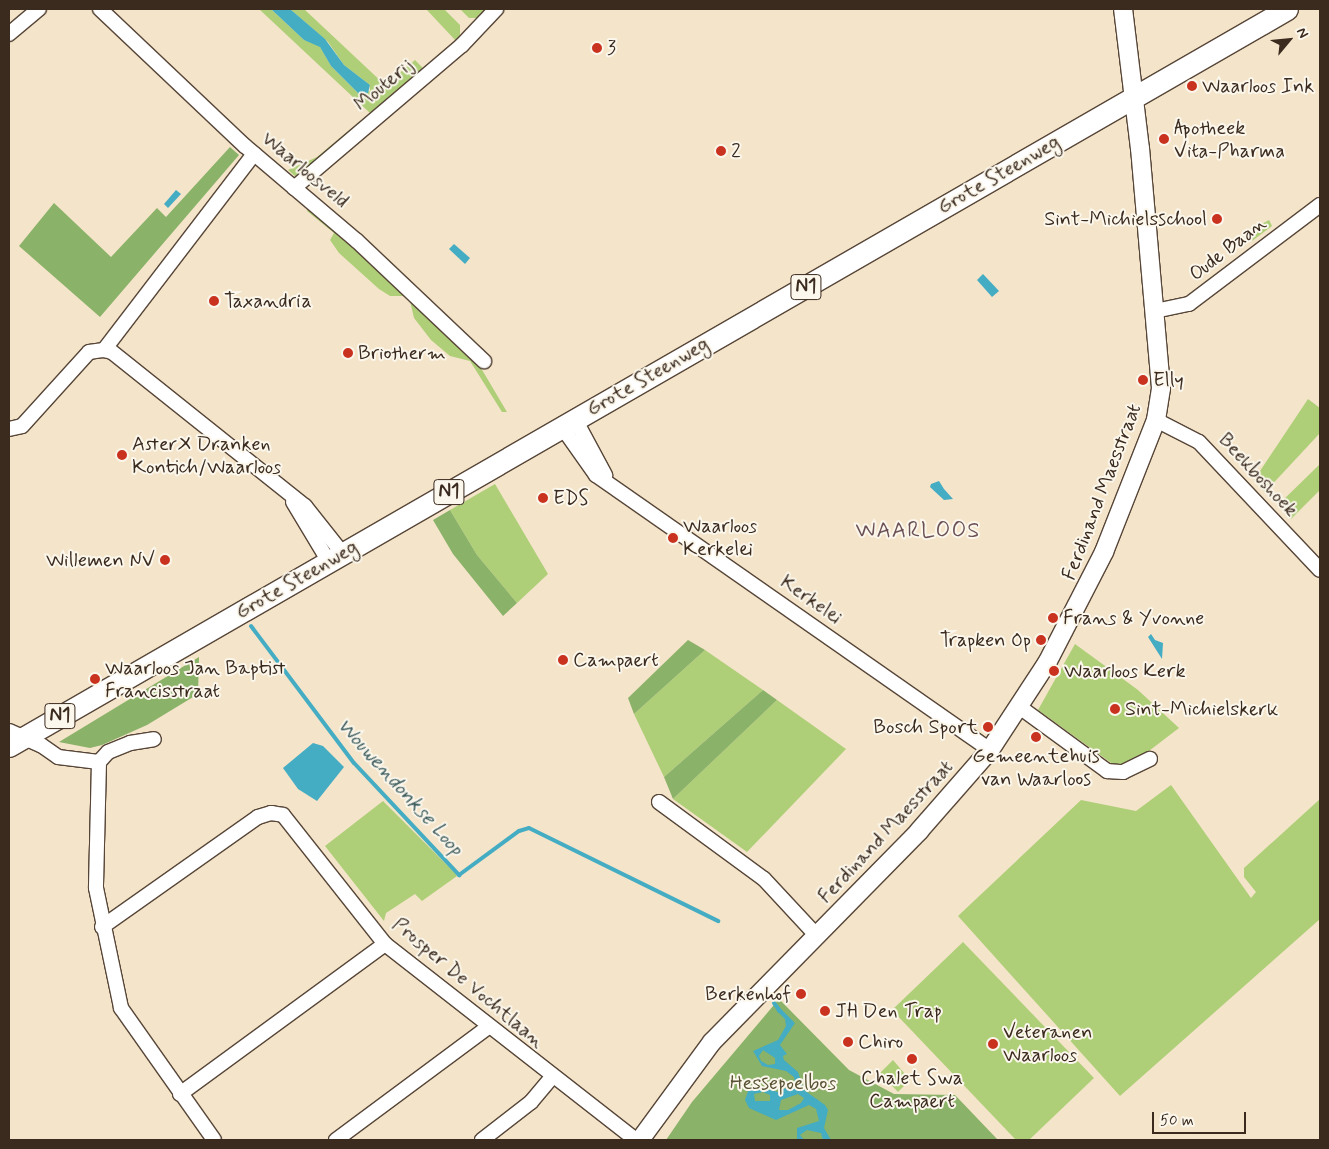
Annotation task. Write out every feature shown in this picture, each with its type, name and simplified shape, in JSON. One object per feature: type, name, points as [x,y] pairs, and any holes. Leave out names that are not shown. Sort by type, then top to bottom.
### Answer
[{"type":"main road","name":"Grote Steenweg","points":[[14,738],[336,558],[1287,9]]},
{"type":"street","points":[[9,34],[39,9]]},
{"type":"street","name":"Waarloosveld","points":[[100,9],[254,154],[357,241],[484,361]]},
{"type":"street","name":"Mouterij","points":[[294,188],[462,45],[496,9]]},
{"type":"street","name":"Ferdinand Maesstraat","points":[[640,1140],[712,1042],[919,831],[990,750],[1020,708],[1088,588],[1156,420],[1161,388],[1155,311],[1124,9]]},
{"type":"street","points":[[9,429],[22,426],[84,356],[104,350],[254,154]]},
{"type":"street","name":"Oude Baan","points":[[1155,311],[1177,309],[1194,300],[1320,205]]},
{"type":"street","points":[[104,350],[120,356],[288,495],[305,506],[336,558]]},
{"type":"street","name":"Beekboshoek","points":[[1156,420],[1200,442],[1320,570]]},
{"type":"street","name":"Kerkelei","points":[[569,423],[596,475],[609,482],[990,750]]},
{"type":"street","points":[[1020,708],[1106,771],[1123,772],[1150,759]]},
{"type":"street","points":[[14,738],[58,757],[99,762]]},
{"type":"street","points":[[154,739],[130,743],[108,752],[99,762],[96,888],[102,927],[124,1016],[214,1140]]},
{"type":"street","name":"Ferdinand Maesstraat","points":[[659,802],[764,879],[817,936]]},
{"type":"street","name":"Prosper De Vochtlaan","points":[[102,927],[258,817],[271,812],[283,815],[294,826],[385,944],[552,1077],[636,1140]]},
{"type":"street","points":[[180,1094],[385,944]]},
{"type":"street","points":[[336,1140],[488,1027]]},
{"type":"street","points":[[482,1140],[531,1102],[552,1077]]},
{"type":"green space","points":[[259,9],[271,9],[304,40],[319,45],[331,66],[358,93],[370,91],[370,85],[344,65],[328,42],[290,9],[304,9],[385,85],[415,60],[424,69],[370,113]]},
{"type":"green space","points":[[426,9],[444,9],[460,25],[460,38],[456,41]]},
{"type":"green space","points":[[460,9],[487,9],[478,18],[469,18]]},
{"type":"green space","points":[[366,116],[301,173],[295,176],[288,170],[317,157]]},
{"type":"green space","points":[[230,147],[239,155],[100,317],[19,246],[54,203],[111,257],[157,208],[166,217]]},
{"type":"green space","points":[[309,207],[339,231],[478,363],[507,412],[502,412],[470,361],[450,356],[431,340],[414,318],[410,301],[403,296],[390,296],[379,289],[339,253],[330,240],[334,233],[307,211]]},
{"type":"green space","points":[[1269,220],[1272,226],[1252,241],[1251,230]]},
{"type":"green space","points":[[1308,399],[1320,408],[1320,433],[1265,492],[1254,480]]},
{"type":"green space","points":[[1320,464],[1320,490],[1291,519],[1278,505]]},
{"type":"green space","points":[[495,484],[548,574],[517,603],[477,555],[450,510]]},
{"type":"green space","points":[[450,510],[477,555],[517,603],[503,616],[453,554],[433,520]]},
{"type":"green space","points":[[688,640],[705,650],[634,714],[628,698]]},
{"type":"green space","points":[[1075,644],[1138,690],[1179,728],[1141,757],[1124,765],[1114,765],[1038,710]]},
{"type":"green space","points":[[705,650],[763,690],[664,777],[634,714]]},
{"type":"green space","points":[[199,657],[198,694],[147,725],[102,745],[90,748],[59,742]]},
{"type":"green space","points":[[763,690],[777,700],[673,799],[664,777]]},
{"type":"green space","points":[[777,700],[846,749],[747,852],[673,799]]},
{"type":"green space","points":[[1171,785],[1251,898],[1256,892],[1244,877],[1244,868],[1320,799],[1320,919],[1120,1096],[958,916],[1081,800],[1136,811]]},
{"type":"green space","points":[[383,801],[457,876],[422,901],[415,894],[386,913],[384,921],[325,846]]},
{"type":"green space","name":"Veteranen Waarloos","points":[[963,942],[1094,1078],[1029,1140],[1016,1140],[892,1010]]},
{"type":"green space","name":"Hessepoelbos","points":[[779,999],[849,1070],[894,1094],[955,1095],[998,1140],[666,1140],[692,1102]]},
{"type":"green space","points":[[893,1060],[910,1080],[898,1092],[880,1073]]},
{"type":"water","points":[[271,9],[290,9],[325,39],[344,65],[370,85],[368,93],[361,96],[331,66],[320,47],[304,40]]},
{"type":"water","points":[[176,190],[181,194],[168,208],[164,204]]},
{"type":"water","points":[[454,244],[470,258],[465,264],[449,249]]},
{"type":"water","points":[[983,274],[999,291],[992,297],[977,280]]},
{"type":"water","points":[[939,481],[953,499],[944,500],[930,487],[931,484]]},
{"type":"water","points":[[1151,634],[1155,640],[1163,643],[1162,659],[1148,637]]},
{"type":"water","points":[[313,743],[323,746],[344,767],[317,801],[298,789],[283,768]]},
{"type":"water","points":[[779,1007],[795,1023],[780,1045],[787,1054],[783,1056],[784,1060],[798,1072],[804,1090],[825,1105],[828,1110],[824,1128],[831,1140],[823,1140],[821,1133],[807,1130],[800,1135],[804,1140],[797,1140],[797,1128],[819,1121],[816,1109],[809,1105],[776,1120],[749,1108],[745,1100],[749,1088],[757,1086],[778,1092],[795,1083],[794,1077],[786,1071],[762,1066],[753,1051],[778,1040],[786,1026],[785,1019],[776,1010]],"holes":[[[763,1050],[775,1058],[775,1064],[768,1065],[761,1061],[759,1056]],[[763,1092],[770,1095],[770,1101],[755,1101],[754,1094]],[[798,1094],[804,1098],[801,1103],[788,1110],[779,1110],[781,1100]]]},
{"type":"waterway","name":"Wouwendonkse Loop","points":[[251,626],[354,763],[459,875],[519,831],[529,828],[718,921]]},
{"type":"waterway","name":"Wouwendonkse Loop","points":[[774,1003],[780,1011]]},
{"type":"place","name":"3","points":[[597,48]]},
{"type":"place","name":"Waarloos Ink","points":[[1192,86]]},
{"type":"place","name":"Apotheek Vita-Pharma","points":[[1164,139]]},
{"type":"place","name":"2","points":[[721,151]]},
{"type":"place","name":"Sint-Michielsschool","points":[[1217,219]]},
{"type":"place","name":"Taxandria","points":[[214,301]]},
{"type":"place","name":"Briotherm","points":[[348,353]]},
{"type":"place","name":"Elly","points":[[1143,380]]},
{"type":"place","name":"AsterX Dranken Kontich/Waarloos","points":[[122,455]]},
{"type":"place","name":"EDS","points":[[543,498]]},
{"type":"place","name":"Waarloos Kerkelei","points":[[673,538]]},
{"type":"place","name":"Willemen NV","points":[[165,560]]},
{"type":"place","name":"Frans & Yvonne","points":[[1053,618]]},
{"type":"place","name":"Trapken Op","points":[[1041,640]]},
{"type":"place","name":"Campaert","points":[[563,660]]},
{"type":"place","name":"Waarloos Kerk","points":[[1054,671]]},
{"type":"place","name":"Waarloos Jan Baptist Francisstraat","points":[[95,679]]},
{"type":"place","name":"Sint-Michielskerk","points":[[1115,709]]},
{"type":"place","name":"Bosch Sport","points":[[988,727]]},
{"type":"place","name":"Gemeentehuis van Waarloos","points":[[1036,737]]},
{"type":"place","name":"Berkenhof","points":[[801,994]]},
{"type":"place","name":"JH Den Trap","points":[[825,1011]]},
{"type":"place","name":"Chiro","points":[[848,1042]]},
{"type":"place","name":"Veteranen Waarloos","points":[[993,1044]]},
{"type":"place","name":"Chalet Swa Campaert","points":[[912,1059]]},
{"type":"district","name":"WAARLOOS","points":[[918,532]]}]
